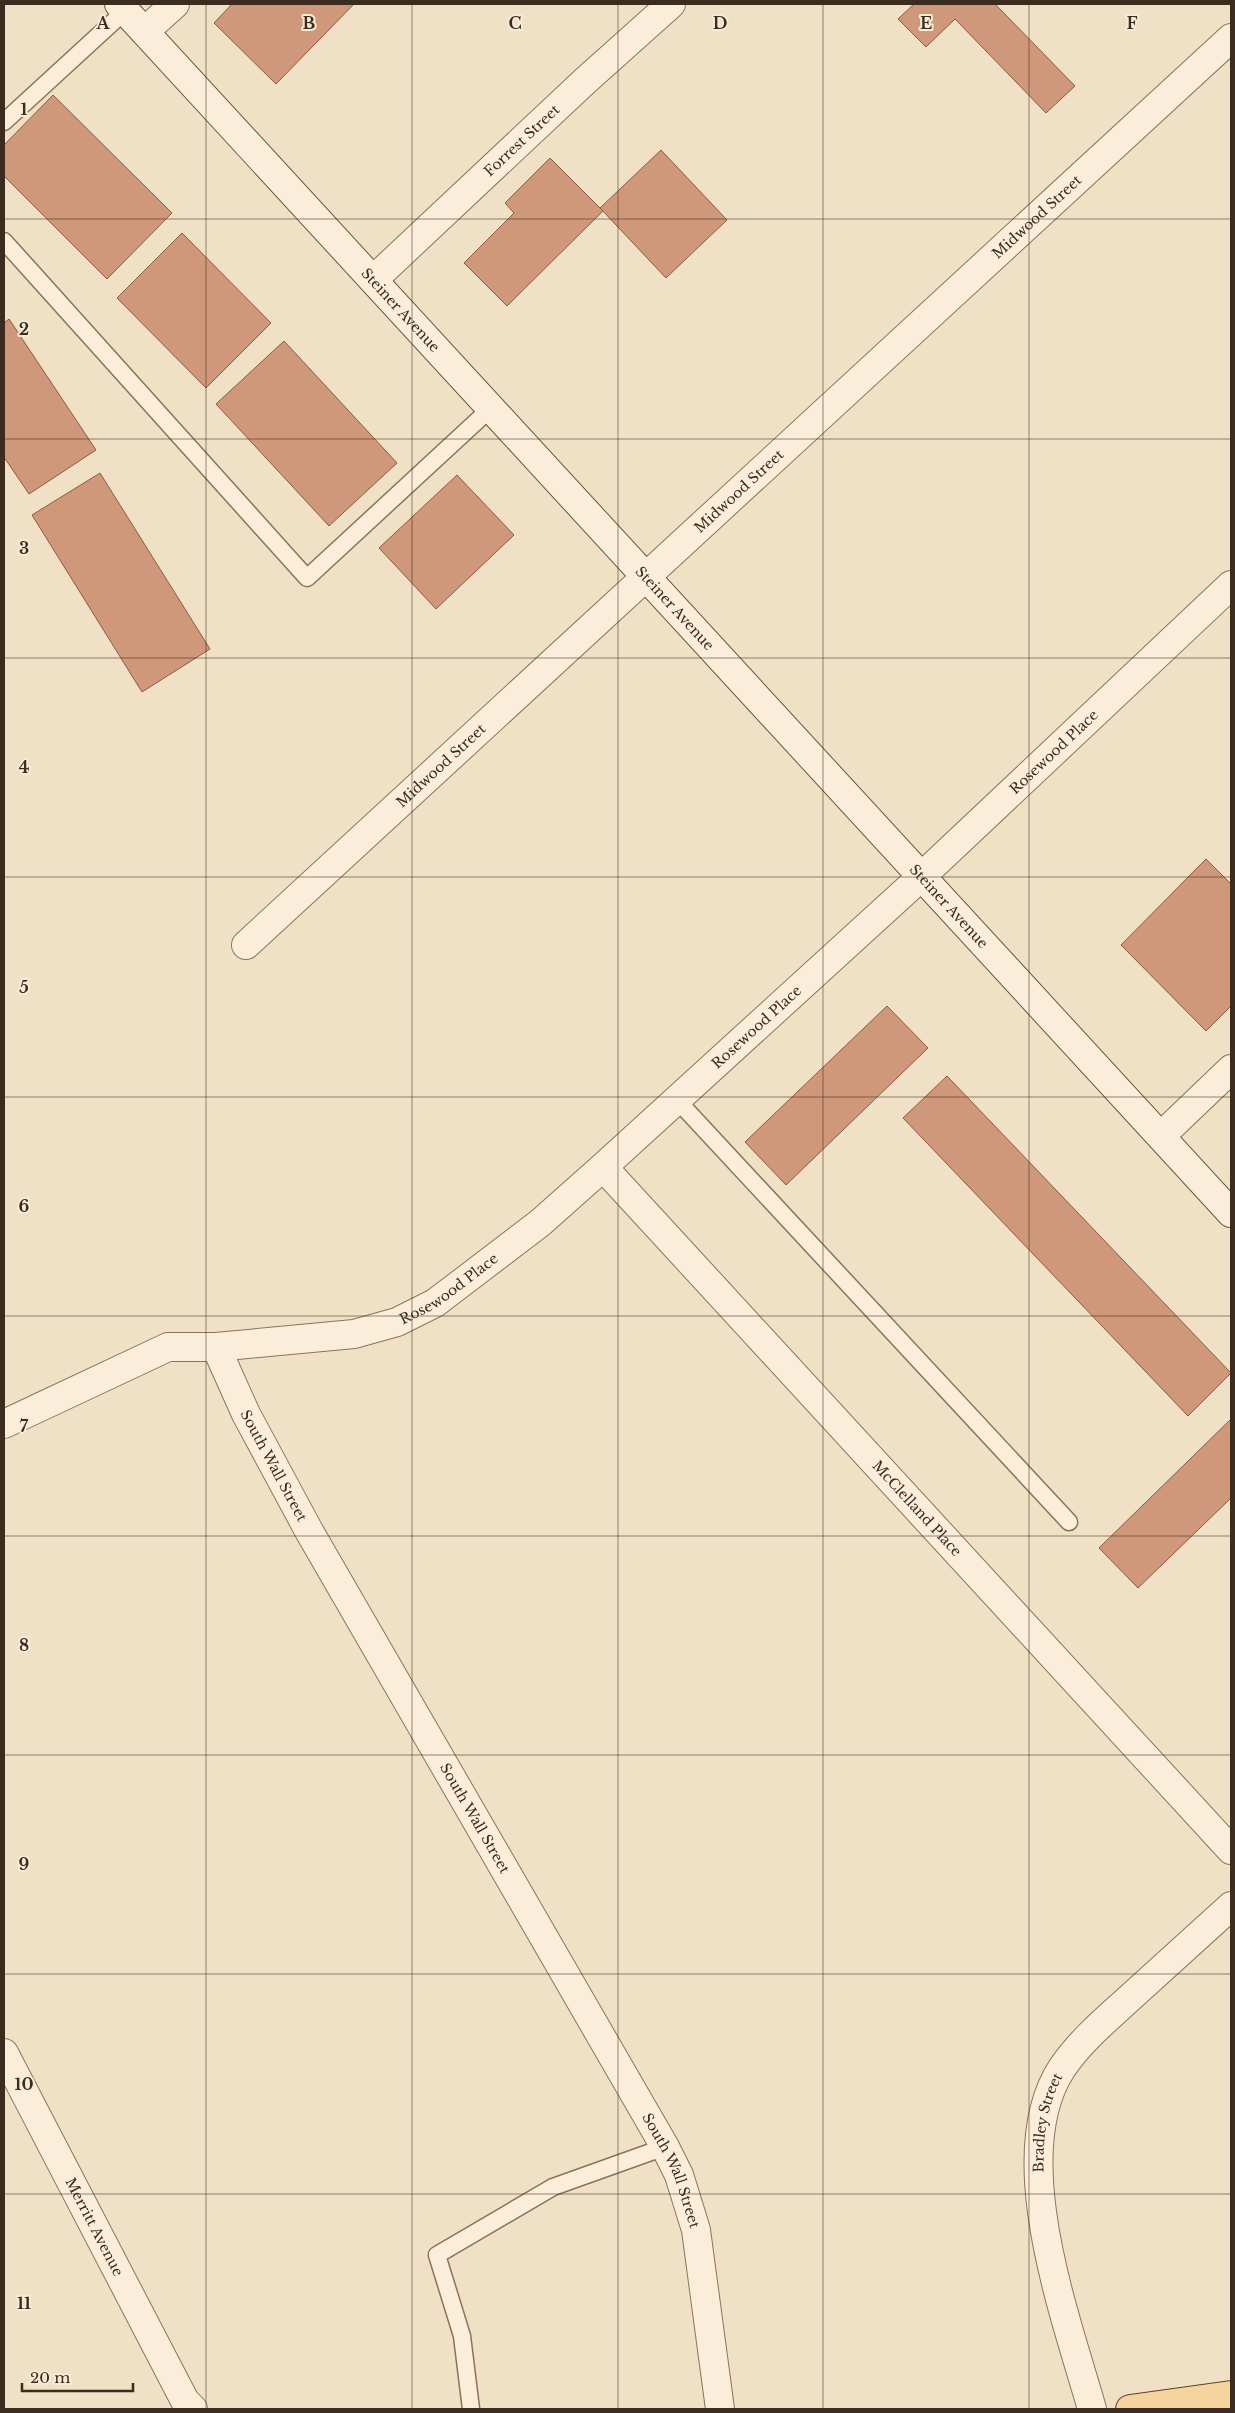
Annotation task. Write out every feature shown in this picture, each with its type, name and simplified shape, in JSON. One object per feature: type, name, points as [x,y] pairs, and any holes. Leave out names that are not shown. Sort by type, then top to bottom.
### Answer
[{"type":"main road","points":[[1130,2409],[1231,2395]]},
{"type":"street","points":[[145,31],[175,4]]},
{"type":"street","name":"Forrest Street","points":[[372,280],[585,81],[671,4]]},
{"type":"street","name":"Steiner Avenue","points":[[122,7],[1231,1213]]},
{"type":"street","name":"Midwood Street","points":[[246,945],[1231,38]]},
{"type":"street","name":"Rosewood Place","points":[[216,1346],[354,1334],[397,1322],[435,1303],[540,1223],[603,1168],[921,877],[1231,585]]},
{"type":"street","points":[[1160,1136],[1231,1069]]},
{"type":"street","name":"McClelland Place","points":[[603,1168],[1231,1850]]},
{"type":"street","points":[[4,1424],[168,1347],[216,1346]]},
{"type":"street","name":"South Wall Street","points":[[216,1346],[246,1414],[310,1531],[665,2147],[688,2199],[696,2230],[720,2409]]},
{"type":"street","name":"Bradley Street","points":[[1092,2409],[1055,2280],[1045,2228],[1038,2160],[1038,2133],[1043,2109],[1062,2069],[1084,2040],[1231,1906]]},
{"type":"street","name":"Merritt Avenue","points":[[4,2053],[188,2406]]},
{"type":"lane","points":[[4,122],[122,7]]},
{"type":"lane","points":[[4,241],[306,578],[490,409]]},
{"type":"lane","points":[[677,1100],[1069,1522]]},
{"type":"lane","points":[[471,2409],[462,2336],[437,2255],[553,2187],[665,2147]]},
{"type":"building","points":[[232,4],[354,4],[276,84],[214,23]]},
{"type":"building","points":[[914,4],[995,4],[1075,86],[1046,113],[955,19],[926,47],[898,19]]},
{"type":"building","points":[[53,95],[172,213],[107,279],[4,176],[4,145]]},
{"type":"building","points":[[661,150],[727,220],[666,278],[600,208]]},
{"type":"building","points":[[550,158],[603,211],[507,306],[464,263],[514,213],[505,203]]},
{"type":"building","points":[[182,233],[271,323],[206,388],[117,298]]},
{"type":"building","points":[[9,319],[96,450],[29,494],[4,457],[4,323]]},
{"type":"building","points":[[284,341],[397,463],[329,526],[216,404]]},
{"type":"building","points":[[100,473],[210,649],[142,692],[32,515]]},
{"type":"building","points":[[457,475],[514,535],[436,609],[379,548]]},
{"type":"building","points":[[1206,859],[1231,884],[1231,1006],[1206,1031],[1121,945]]},
{"type":"building","points":[[887,1006],[928,1048],[786,1185],[745,1142]]},
{"type":"building","points":[[947,1076],[1231,1373],[1188,1416],[903,1118]]},
{"type":"building","points":[[1231,1419],[1231,1498],[1138,1588],[1099,1548]]}]
